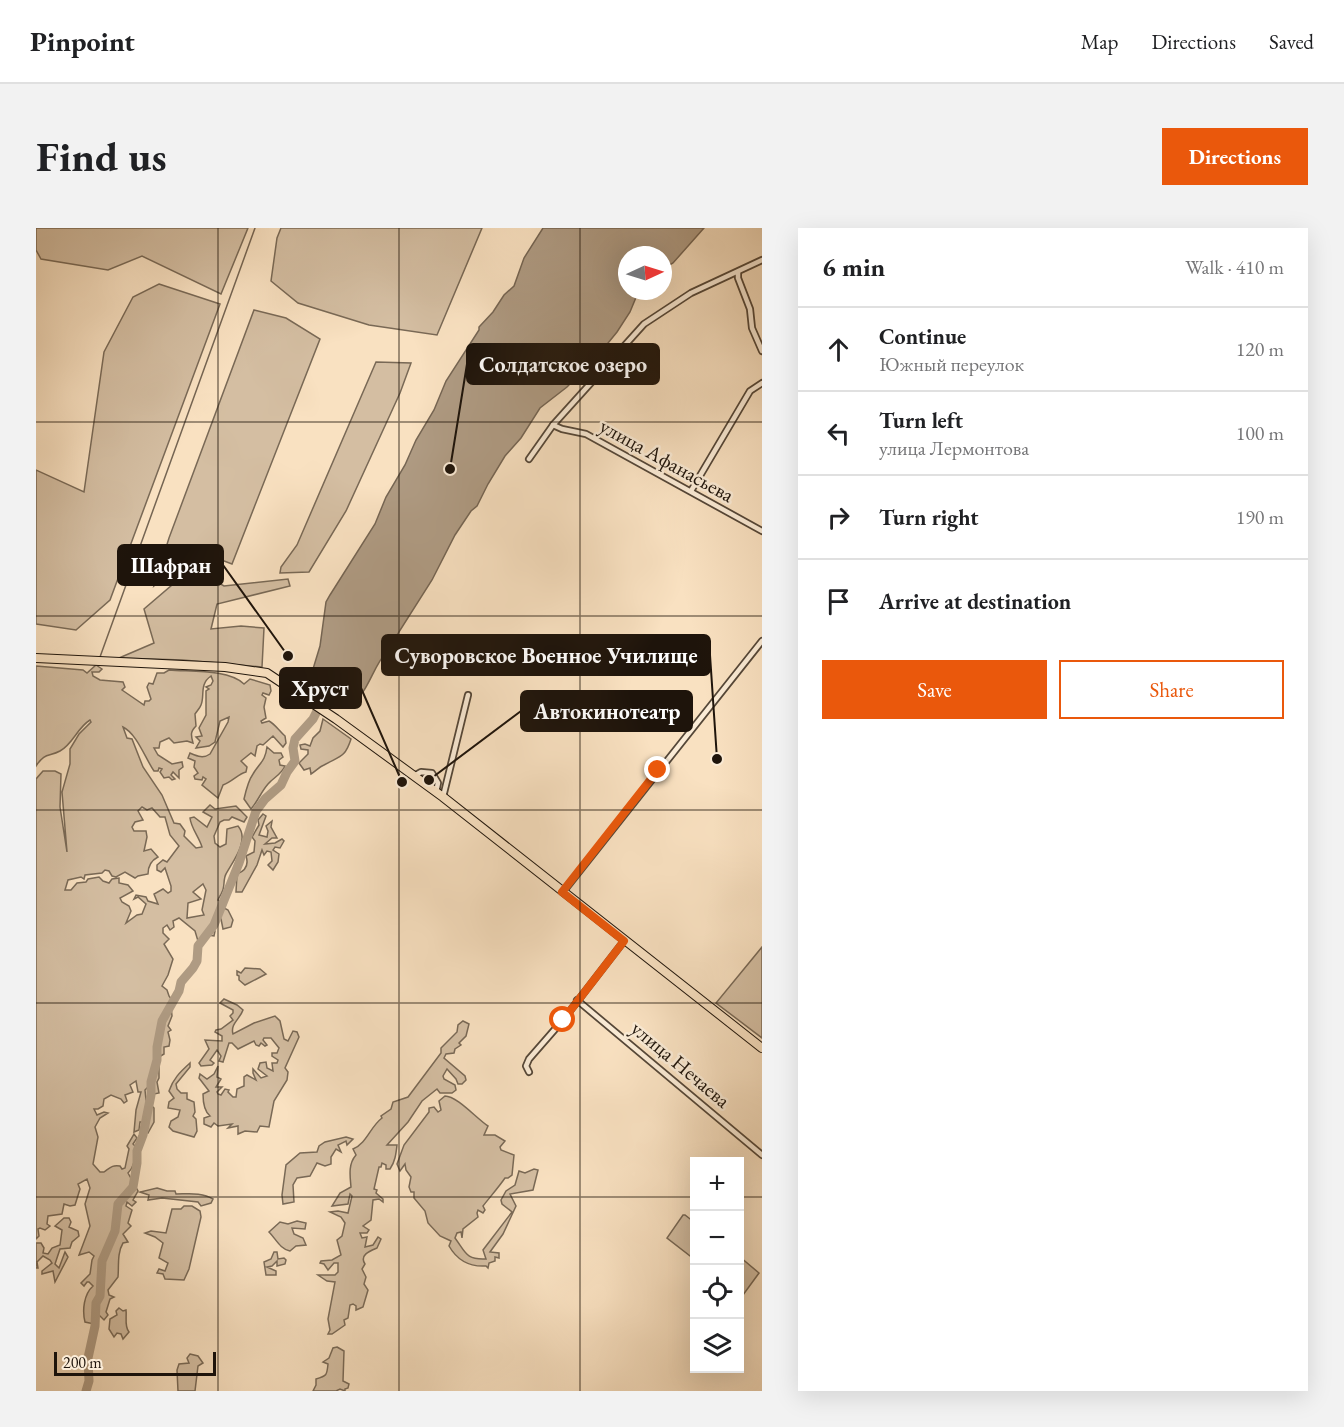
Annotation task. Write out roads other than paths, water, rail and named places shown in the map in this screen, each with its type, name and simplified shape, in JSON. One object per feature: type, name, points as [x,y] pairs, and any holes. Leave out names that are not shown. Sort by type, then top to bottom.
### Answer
[{"type":"main road","points":[[36,658],[260,670],[280,680],[436,792],[762,1048]]},
{"type":"street","points":[[529,459],[553,425],[648,321],[691,293],[762,260]]},
{"type":"street","points":[[738,272],[738,278],[750,309],[752,328],[762,351]]},
{"type":"street","points":[[691,491],[750,391],[762,383]]},
{"type":"street","name":"улица Афанасьева","points":[[553,425],[586,434],[762,531]]},
{"type":"street","points":[[562,892],[762,641]]},
{"type":"street","points":[[443,798],[468,696]]},
{"type":"street","points":[[414,776],[421,772],[432,772],[438,783],[436,792]]},
{"type":"street","points":[[529,1072],[526,1066],[529,1059],[563,1020],[624,941]]},
{"type":"street","name":"улица Нечаева","points":[[577,1000],[762,1155]]},
{"type":"waterway","points":[[100,657],[255,228]]},
{"type":"waterway","points":[[86,1391],[89,1381],[88,1358],[95,1326],[96,1303],[100,1296],[102,1261],[115,1231],[118,1204],[133,1187],[137,1151],[143,1135],[151,1095],[151,1082],[157,1060],[162,1021],[179,991],[181,982],[197,961],[198,946],[214,925],[239,863],[256,811],[265,799],[281,785],[295,761],[293,748],[295,739],[313,719],[321,703]]},
{"type":"place","name":"Солдатское озеро","points":[[450,469]]},
{"type":"place","name":"Шафран","points":[[288,656]]},
{"type":"place","name":"Суворовское Военное Училище","points":[[717,759]]},
{"type":"place","name":"Автокинотеатр","points":[[429,780]]},
{"type":"place","name":"Хруст","points":[[402,782]]}]
